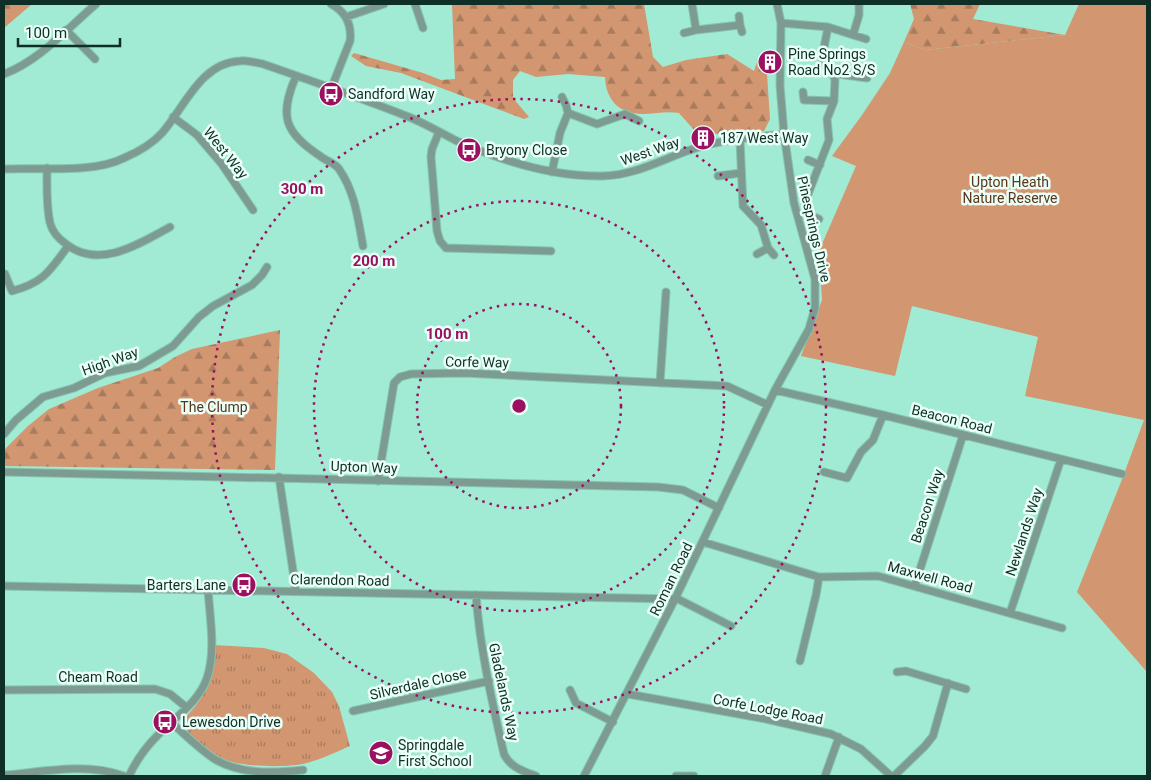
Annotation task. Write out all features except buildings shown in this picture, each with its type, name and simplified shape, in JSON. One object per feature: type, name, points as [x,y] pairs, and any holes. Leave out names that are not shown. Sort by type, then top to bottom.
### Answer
[{"type":"street","points":[[4,74],[26,63],[44,50],[96,4]]},
{"type":"street","points":[[331,4],[339,8],[346,17],[351,34],[331,89]]},
{"type":"street","points":[[346,17],[384,4]]},
{"type":"street","points":[[415,4],[422,28]]},
{"type":"street","points":[[692,4],[696,30]]},
{"type":"street","name":"Pinesprings Drive","points":[[775,390],[809,329],[816,303],[815,279],[794,203],[784,134],[780,85],[781,23],[777,4]]},
{"type":"street","points":[[853,35],[859,15],[859,4]]},
{"type":"street","points":[[684,32],[741,28],[739,16]]},
{"type":"street","points":[[781,23],[828,27],[866,39]]},
{"type":"street","points":[[828,27],[822,58],[824,64],[832,72],[845,76],[867,78]]},
{"type":"street","points":[[66,30],[95,59]]},
{"type":"street","name":"West Way","points":[[4,169],[105,166],[123,159],[156,139],[194,88],[205,77],[229,62],[242,60],[263,64],[412,118],[486,153],[552,172],[590,176],[622,174],[650,167],[691,150],[740,140],[784,134]]},
{"type":"street","points":[[819,219],[809,215],[806,202],[829,140],[827,119],[834,101],[835,82],[832,72]]},
{"type":"street","points":[[296,76],[286,107],[289,126],[292,132],[304,144],[338,166],[354,199],[364,244]]},
{"type":"street","points":[[803,92],[804,100],[834,101]]},
{"type":"street","points":[[552,172],[560,133],[568,113],[562,98]]},
{"type":"street","points":[[568,113],[593,124],[601,124],[625,114],[639,121]]},
{"type":"street","name":"West Way","points":[[173,117],[197,135],[221,163],[252,211],[261,205]]},
{"type":"street","points":[[439,132],[431,157],[436,231],[440,241],[446,248],[551,251]]},
{"type":"street","points":[[740,140],[743,206],[761,225],[768,248],[774,255]]},
{"type":"street","points":[[808,160],[820,165]]},
{"type":"street","points":[[47,168],[50,225],[59,238],[68,246],[83,254],[106,255],[127,250],[170,228]]},
{"type":"street","points":[[718,176],[741,173]]},
{"type":"street","points":[[5,274],[12,291],[29,286],[51,270],[68,246]]},
{"type":"street","points":[[757,254],[768,248]]},
{"type":"street","name":"High Way","points":[[4,434],[16,420],[43,397],[74,388],[105,373],[139,366],[173,346],[213,306],[252,285],[267,267]]},
{"type":"street","points":[[660,383],[666,292]]},
{"type":"street","name":"Corfe Way","points":[[378,481],[394,383],[400,377],[412,374],[464,373],[727,386],[768,405]]},
{"type":"street","name":"Roman Road","points":[[584,776],[676,599],[775,390]]},
{"type":"street","name":"Beacon Road","points":[[775,390],[883,414],[1122,474]]},
{"type":"street","points":[[824,472],[846,478],[861,452],[873,440],[883,414]]},
{"type":"street","name":"Beacon Way","points":[[914,585],[962,435]]},
{"type":"street","name":"Newlands Way","points":[[1010,613],[1061,459]]},
{"type":"street","name":"Upton Way","points":[[4,472],[658,487],[683,490],[719,508]]},
{"type":"street","points":[[279,477],[296,591]]},
{"type":"street","name":"Maxwell Road","points":[[703,542],[819,577],[878,576],[1062,628]]},
{"type":"street","points":[[800,661],[819,577]]},
{"type":"street","name":"Clarendon Road","points":[[4,586],[676,599]]},
{"type":"street","points":[[128,776],[134,763],[145,749],[201,691],[207,677],[211,653],[208,590]]},
{"type":"street","name":"Gladelands Way","points":[[476,595],[478,624],[488,681],[501,740],[508,762],[516,768],[536,776]]},
{"type":"street","points":[[676,599],[731,626]]},
{"type":"street","points":[[897,672],[906,671],[966,689]]},
{"type":"street","name":"Silverdale Close","points":[[353,711],[488,681]]},
{"type":"street","points":[[892,776],[925,746],[933,736],[948,683]]},
{"type":"street","name":"Cheam Road","points":[[4,690],[155,689],[170,694],[186,707]]},
{"type":"street","points":[[570,690],[576,703],[613,722]]},
{"type":"street","name":"Corfe Lodge Road","points":[[628,694],[775,721],[839,737],[861,749],[892,776]]},
{"type":"street","points":[[171,722],[216,760],[230,766],[248,771],[303,770]]},
{"type":"street","points":[[825,776],[839,737]]},
{"type":"street","points":[[4,775],[77,768],[105,771],[124,776]]},
{"type":"street","points":[[676,776],[694,776]]},
{"type":"green space","points":[[4,4],[32,4],[4,28]]},
{"type":"green space","points":[[452,4],[644,4],[653,57],[663,67],[686,60],[727,54],[754,71],[758,59],[765,56],[769,59],[767,74],[770,119],[764,131],[714,134],[695,131],[679,113],[635,113],[621,108],[611,99],[605,77],[568,74],[536,77],[520,71],[513,80],[513,98],[529,117],[524,119],[401,73],[366,66],[351,56],[354,53],[441,80],[455,79]]},
{"type":"green space","points":[[910,4],[980,4],[973,19],[1065,35],[925,50],[904,42],[914,19]]},
{"type":"green space","name":"Upton Heath Nature Reserve","points":[[1079,4],[1147,4],[1147,672],[1077,592],[1144,420],[1025,396],[1038,337],[912,306],[895,376],[801,356],[822,300],[819,251],[856,166],[832,156],[890,73],[904,42],[925,50],[1065,35]]},
{"type":"green space","name":"The Clump","points":[[280,330],[275,470],[4,466],[4,450],[28,426],[49,409],[98,388],[158,368],[192,349]]},
{"type":"green space","points":[[214,645],[264,648],[287,654],[314,673],[332,692],[339,706],[350,746],[307,763],[278,766],[243,764],[226,760],[206,748],[187,733],[187,716],[209,684],[214,666]]},
{"type":"place","name":"Pine Springs Road No2 S/S","points":[[770,62]]},
{"type":"place","name":"Sandford Way","points":[[331,94]]},
{"type":"place","name":"187 West Way","points":[[703,138]]},
{"type":"place","name":"Bryony Close","points":[[469,150]]},
{"type":"place","name":"Barters Lane","points":[[244,585]]},
{"type":"place","name":"Lewesdon Drive","points":[[165,722]]},
{"type":"place","name":"Springdale First School","points":[[381,753]]}]
